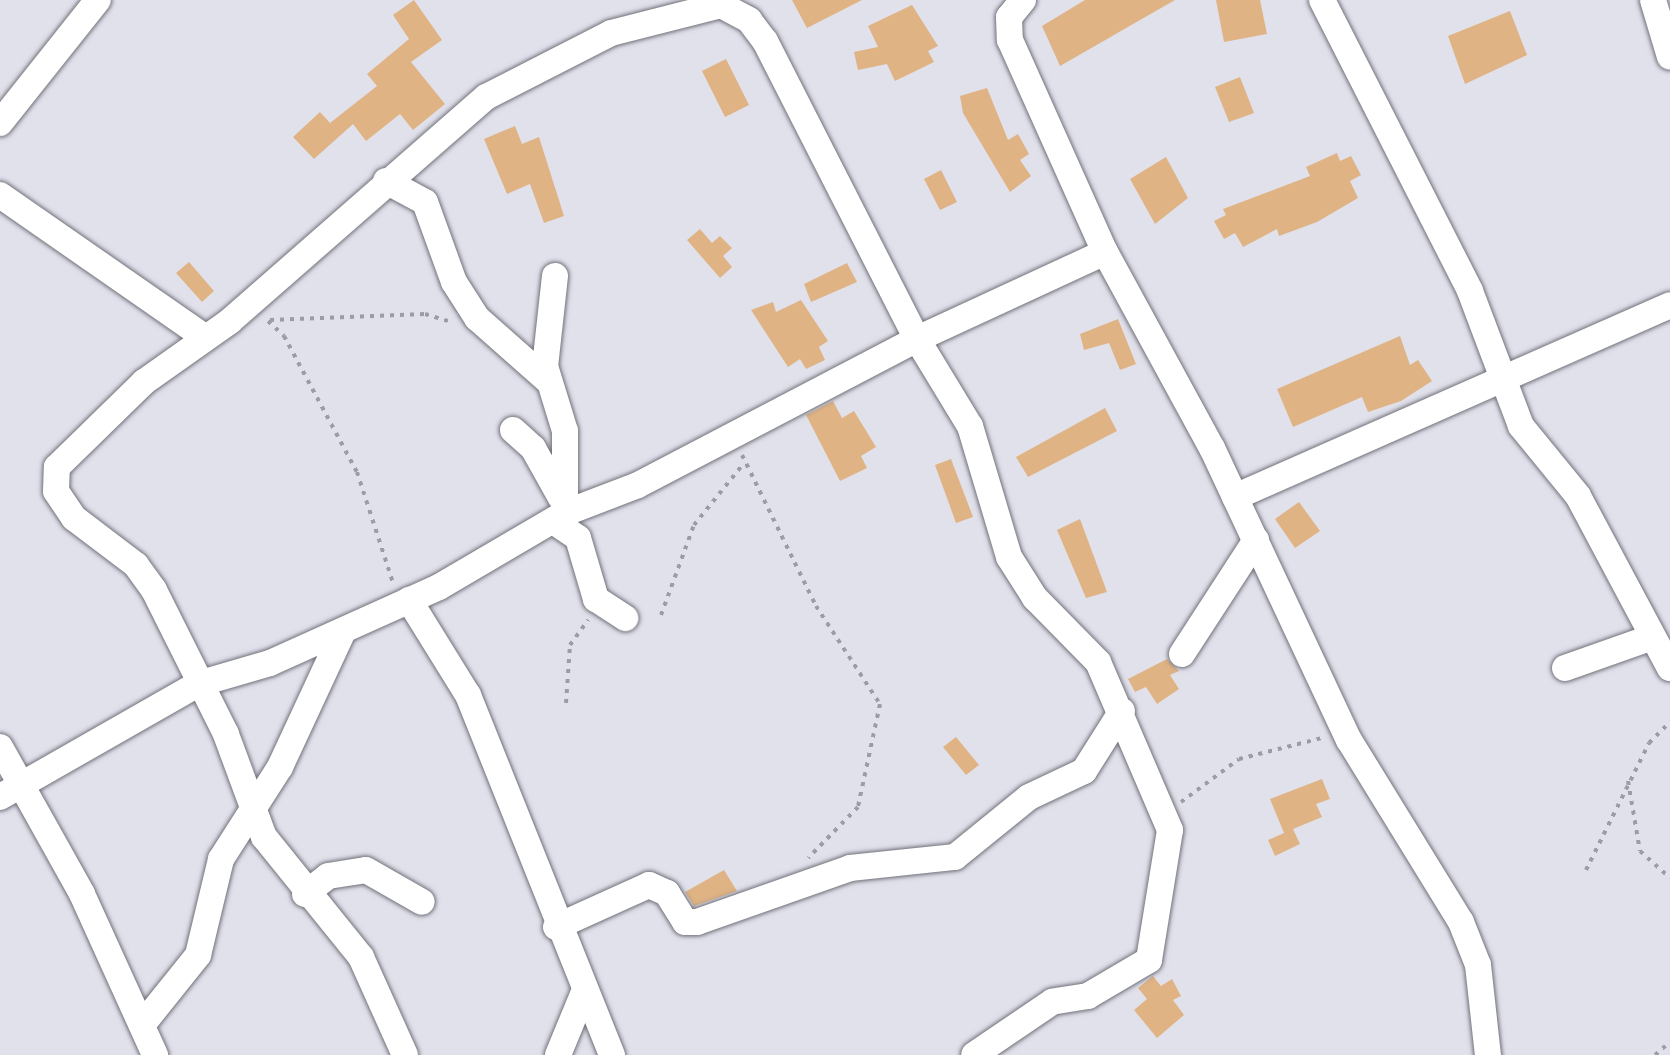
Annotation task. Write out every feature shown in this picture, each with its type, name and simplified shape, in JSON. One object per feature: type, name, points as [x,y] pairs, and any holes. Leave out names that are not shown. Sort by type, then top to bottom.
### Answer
[{"type":"street","points":[[0,123],[98,0]]},
{"type":"street","points":[[1023,0],[1009,17],[1010,40],[1105,252],[1235,497],[1349,740],[1461,922],[1478,965],[1488,1055]]},
{"type":"street","points":[[1322,0],[1470,291],[1500,380],[1521,426],[1578,496],[1650,638],[1670,668]]},
{"type":"street","points":[[1653,0],[1670,57]]},
{"type":"street","points":[[405,1055],[361,957],[305,894],[264,837],[254,798],[136,565],[74,518],[56,491],[63,456],[204,337],[230,321],[386,181],[486,97],[611,33],[721,5],[749,20],[765,41],[917,339],[970,426],[1015,570],[1098,662],[1122,711],[1170,830],[1149,960],[1088,996],[1052,1002],[974,1055]]},
{"type":"street","points":[[386,181],[425,202],[454,282],[477,318],[547,380]]},
{"type":"street","points":[[0,195],[204,337]]},
{"type":"street","points":[[11,791],[198,684],[343,631],[404,602],[560,511],[735,434],[917,339],[1105,252]]},
{"type":"street","points":[[555,276],[547,380],[565,431],[560,511]]},
{"type":"street","points":[[1235,497],[1670,305]]},
{"type":"street","points":[[513,430],[533,448],[560,511],[578,538],[596,599],[625,618]]},
{"type":"street","points":[[1182,654],[1256,540]]},
{"type":"street","points":[[404,602],[468,695],[556,927],[612,1055]]},
{"type":"street","points":[[146,1044],[198,955],[221,859],[254,798],[280,767],[343,631]]},
{"type":"street","points":[[1565,668],[1650,638]]},
{"type":"street","points":[[556,927],[649,885],[667,893],[685,922],[782,893],[850,868],[972,849],[1029,797],[1084,771],[1122,711]]},
{"type":"street","points":[[0,747],[11,791],[146,1044]]},
{"type":"street","points":[[305,894],[328,876],[366,870],[422,902]]},
{"type":"street","points":[[558,1055],[584,992]]},
{"type":"path","points":[[230,321],[477,318]]},
{"type":"path","points":[[268,321],[284,336],[357,472],[404,602]]},
{"type":"path","points":[[735,434],[744,463],[816,606],[880,704],[858,807],[782,893]]},
{"type":"path","points":[[661,615],[683,570],[694,525],[744,463]]},
{"type":"path","points":[[566,703],[570,645],[596,599]]},
{"type":"path","points":[[1586,870],[1628,781],[1670,722]]},
{"type":"path","points":[[1170,830],[1177,806],[1217,769],[1291,741],[1349,740]]},
{"type":"path","points":[[1628,781],[1640,851],[1670,878]]},
{"type":"path","points":[[1655,1055],[1670,1042]]},
{"type":"building","points":[[414,0],[442,40],[411,62],[445,104],[413,130],[400,114],[366,141],[353,124],[314,159],[293,137],[320,112],[330,123],[377,86],[367,74],[409,39],[393,15]]},
{"type":"building","points":[[792,0],[862,0],[807,28]]},
{"type":"building","points":[[1085,0],[1175,0],[1060,66],[1042,26]]},
{"type":"building","points":[[1216,0],[1260,0],[1267,34],[1224,42]]},
{"type":"building","points":[[912,5],[938,46],[928,51],[934,62],[895,81],[887,64],[858,70],[854,52],[878,47],[868,26]]},
{"type":"building","points":[[1510,11],[1527,55],[1465,84],[1448,36]]},
{"type":"building","points":[[726,59],[749,105],[725,117],[702,71]]},
{"type":"building","points":[[1240,77],[1254,113],[1229,122],[1215,87]]},
{"type":"building","points":[[987,88],[1008,140],[1018,134],[1029,154],[1020,160],[1031,176],[1010,192],[963,113],[960,96]]},
{"type":"building","points":[[515,126],[522,144],[539,137],[564,216],[544,223],[530,184],[507,194],[484,139]]},
{"type":"building","points":[[1337,153],[1340,161],[1351,156],[1361,175],[1350,181],[1358,198],[1317,222],[1279,236],[1277,229],[1243,247],[1235,233],[1224,239],[1214,221],[1226,215],[1223,209],[1310,176],[1306,167]]},
{"type":"building","points":[[1166,157],[1188,198],[1155,224],[1130,179]]},
{"type":"building","points":[[941,170],[957,202],[940,210],[924,179]]},
{"type":"building","points":[[700,229],[712,243],[720,236],[732,248],[723,256],[732,267],[720,278],[687,240]]},
{"type":"building","points":[[189,262],[214,291],[202,302],[176,273]]},
{"type":"building","points":[[847,263],[857,282],[811,302],[804,284]]},
{"type":"building","points":[[801,300],[828,341],[819,347],[825,360],[806,369],[800,359],[788,367],[751,310],[773,302],[776,312]]},
{"type":"building","points":[[1118,319],[1136,364],[1120,370],[1109,343],[1084,350],[1080,334]]},
{"type":"building","points":[[1400,336],[1410,365],[1418,360],[1432,381],[1401,401],[1368,412],[1362,397],[1293,427],[1277,389]]},
{"type":"building","points":[[833,401],[842,418],[854,411],[876,447],[861,456],[867,468],[840,481],[806,415]]},
{"type":"building","points":[[1105,408],[1117,431],[1028,477],[1016,457]]},
{"type":"building","points":[[951,459],[973,517],[956,523],[935,465]]},
{"type":"building","points":[[1299,502],[1320,531],[1295,548],[1275,519]]},
{"type":"building","points":[[1080,519],[1107,592],[1086,598],[1057,530]]},
{"type":"building","points":[[1167,659],[1179,671],[1170,675],[1179,689],[1157,704],[1146,687],[1135,692],[1128,679]]},
{"type":"building","points":[[956,737],[979,765],[966,775],[943,747]]},
{"type":"building","points":[[1322,779],[1330,799],[1316,804],[1322,817],[1293,829],[1300,844],[1275,856],[1268,840],[1284,833],[1270,799]]},
{"type":"building","points":[[724,870],[737,891],[694,906],[685,892]]},
{"type":"building","points":[[1153,976],[1161,986],[1172,979],[1181,996],[1173,1000],[1184,1015],[1157,1038],[1134,1010],[1147,999],[1138,988]]}]
